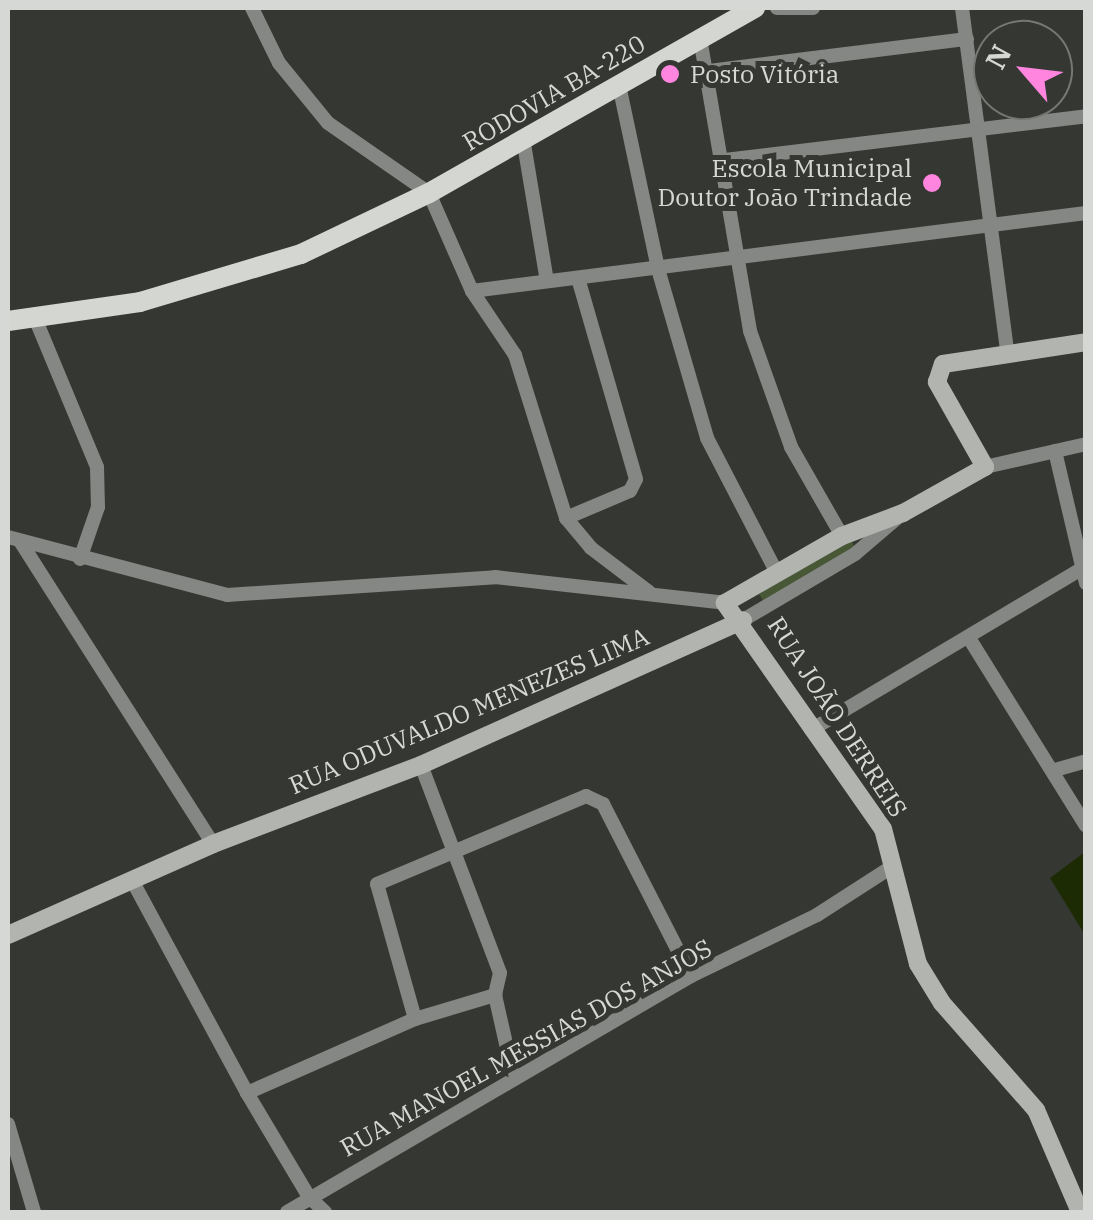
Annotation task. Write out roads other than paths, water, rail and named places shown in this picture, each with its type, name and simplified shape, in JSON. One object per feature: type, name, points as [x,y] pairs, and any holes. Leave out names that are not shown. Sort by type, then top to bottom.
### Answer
[{"type":"main road","name":"RODOVIA BA-220","points":[[8,321],[219,284],[301,254],[429,193],[755,8]]},
{"type":"street","points":[[252,8],[279,63],[328,123],[429,193],[472,292],[514,356],[566,518],[578,536],[649,592]]},
{"type":"street","points":[[776,8],[813,8]]},
{"type":"street","points":[[962,8],[1008,350]]},
{"type":"street","points":[[700,38],[710,71],[725,160],[734,257],[778,412],[842,536]]},
{"type":"street","points":[[710,71],[966,39]]},
{"type":"street","points":[[618,85],[658,269],[707,438],[777,574]]},
{"type":"street","points":[[725,160],[1086,116]]},
{"type":"street","points":[[523,138],[547,281]]},
{"type":"street","points":[[472,292],[1086,214]]},
{"type":"street","points":[[566,518],[630,491],[636,479],[578,278]]},
{"type":"street","points":[[35,318],[97,467],[98,507],[80,559]]},
{"type":"street","points":[[985,467],[936,376],[943,364],[1008,350],[1086,342]]},
{"type":"street","points":[[743,620],[854,554],[903,514],[985,467],[1086,444]]},
{"type":"street","points":[[1055,450],[1086,583]]},
{"type":"street","points":[[14,539],[227,595],[496,577],[725,602],[842,536],[903,514]]},
{"type":"street","points":[[14,539],[213,844]]},
{"type":"street","points":[[811,730],[970,638],[1083,566]]},
{"type":"street","name":"RUA JOÃO DERREIS","points":[[725,602],[743,620],[811,730],[883,829],[911,947],[929,984],[1020,1085],[1077,1204]]},
{"type":"street","name":"RUA ODUVALDO MENEZES LIMA","points":[[8,934],[213,844],[421,765],[743,620]]},
{"type":"street","points":[[970,638],[1086,826]]},
{"type":"street","points":[[1054,770],[1086,761]]},
{"type":"street","points":[[421,765],[500,972],[496,995],[514,1079]]},
{"type":"street","points":[[416,1019],[375,888],[596,797],[691,976]]},
{"type":"street","name":"RUA MANOEL MESSIAS DOS ANJOS","points":[[287,1212],[691,976],[818,915],[893,866]]},
{"type":"street","points":[[133,882],[308,1197],[324,1212]]},
{"type":"street","points":[[248,1093],[416,1019],[496,995]]},
{"type":"street","points":[[8,1124],[34,1212]]},
{"type":"place","name":"Posto Vitória","points":[[670,74]]},
{"type":"place","name":"Escola Municipal Doutor João Trindade","points":[[932,183]]}]
